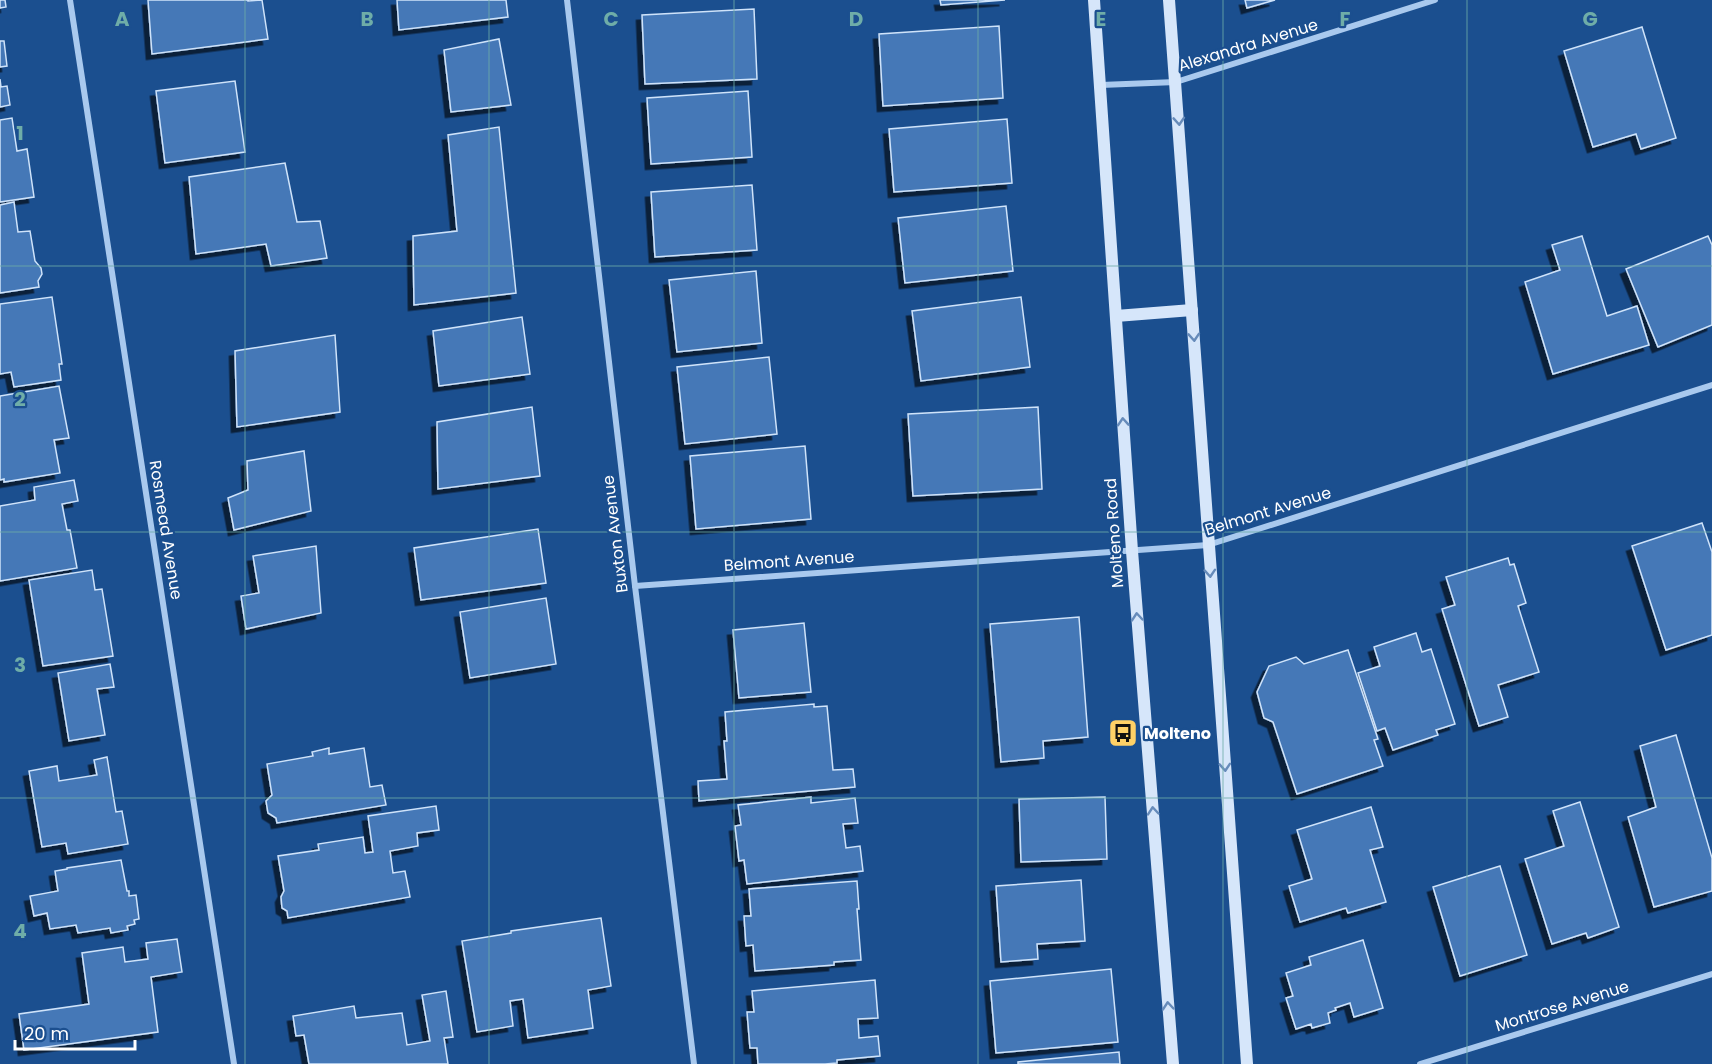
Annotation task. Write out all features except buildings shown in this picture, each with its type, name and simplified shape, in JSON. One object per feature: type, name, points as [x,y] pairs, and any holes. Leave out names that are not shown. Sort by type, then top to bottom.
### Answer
[{"type":"street","name":"Rosmead Avenue","points":[[70,0],[234,1064]]},
{"type":"street","name":"Buxton Avenue","points":[[567,0],[635,586],[694,1064]]},
{"type":"street","name":"Molteno Road","points":[[1095,0],[1132,551],[1173,1064]]},
{"type":"street","points":[[1169,0],[1247,1064]]},
{"type":"street","name":"Alexandra Avenue","points":[[1101,85],[1176,82],[1435,0]]},
{"type":"street","points":[[1116,316],[1192,310]]},
{"type":"street","name":"Belmont Avenue","points":[[635,586],[1208,545],[1712,385]]},
{"type":"street","name":"Montrose Avenue","points":[[1420,1064],[1712,974]]},
{"type":"place","name":"Molteno","points":[[1123,733]]}]
